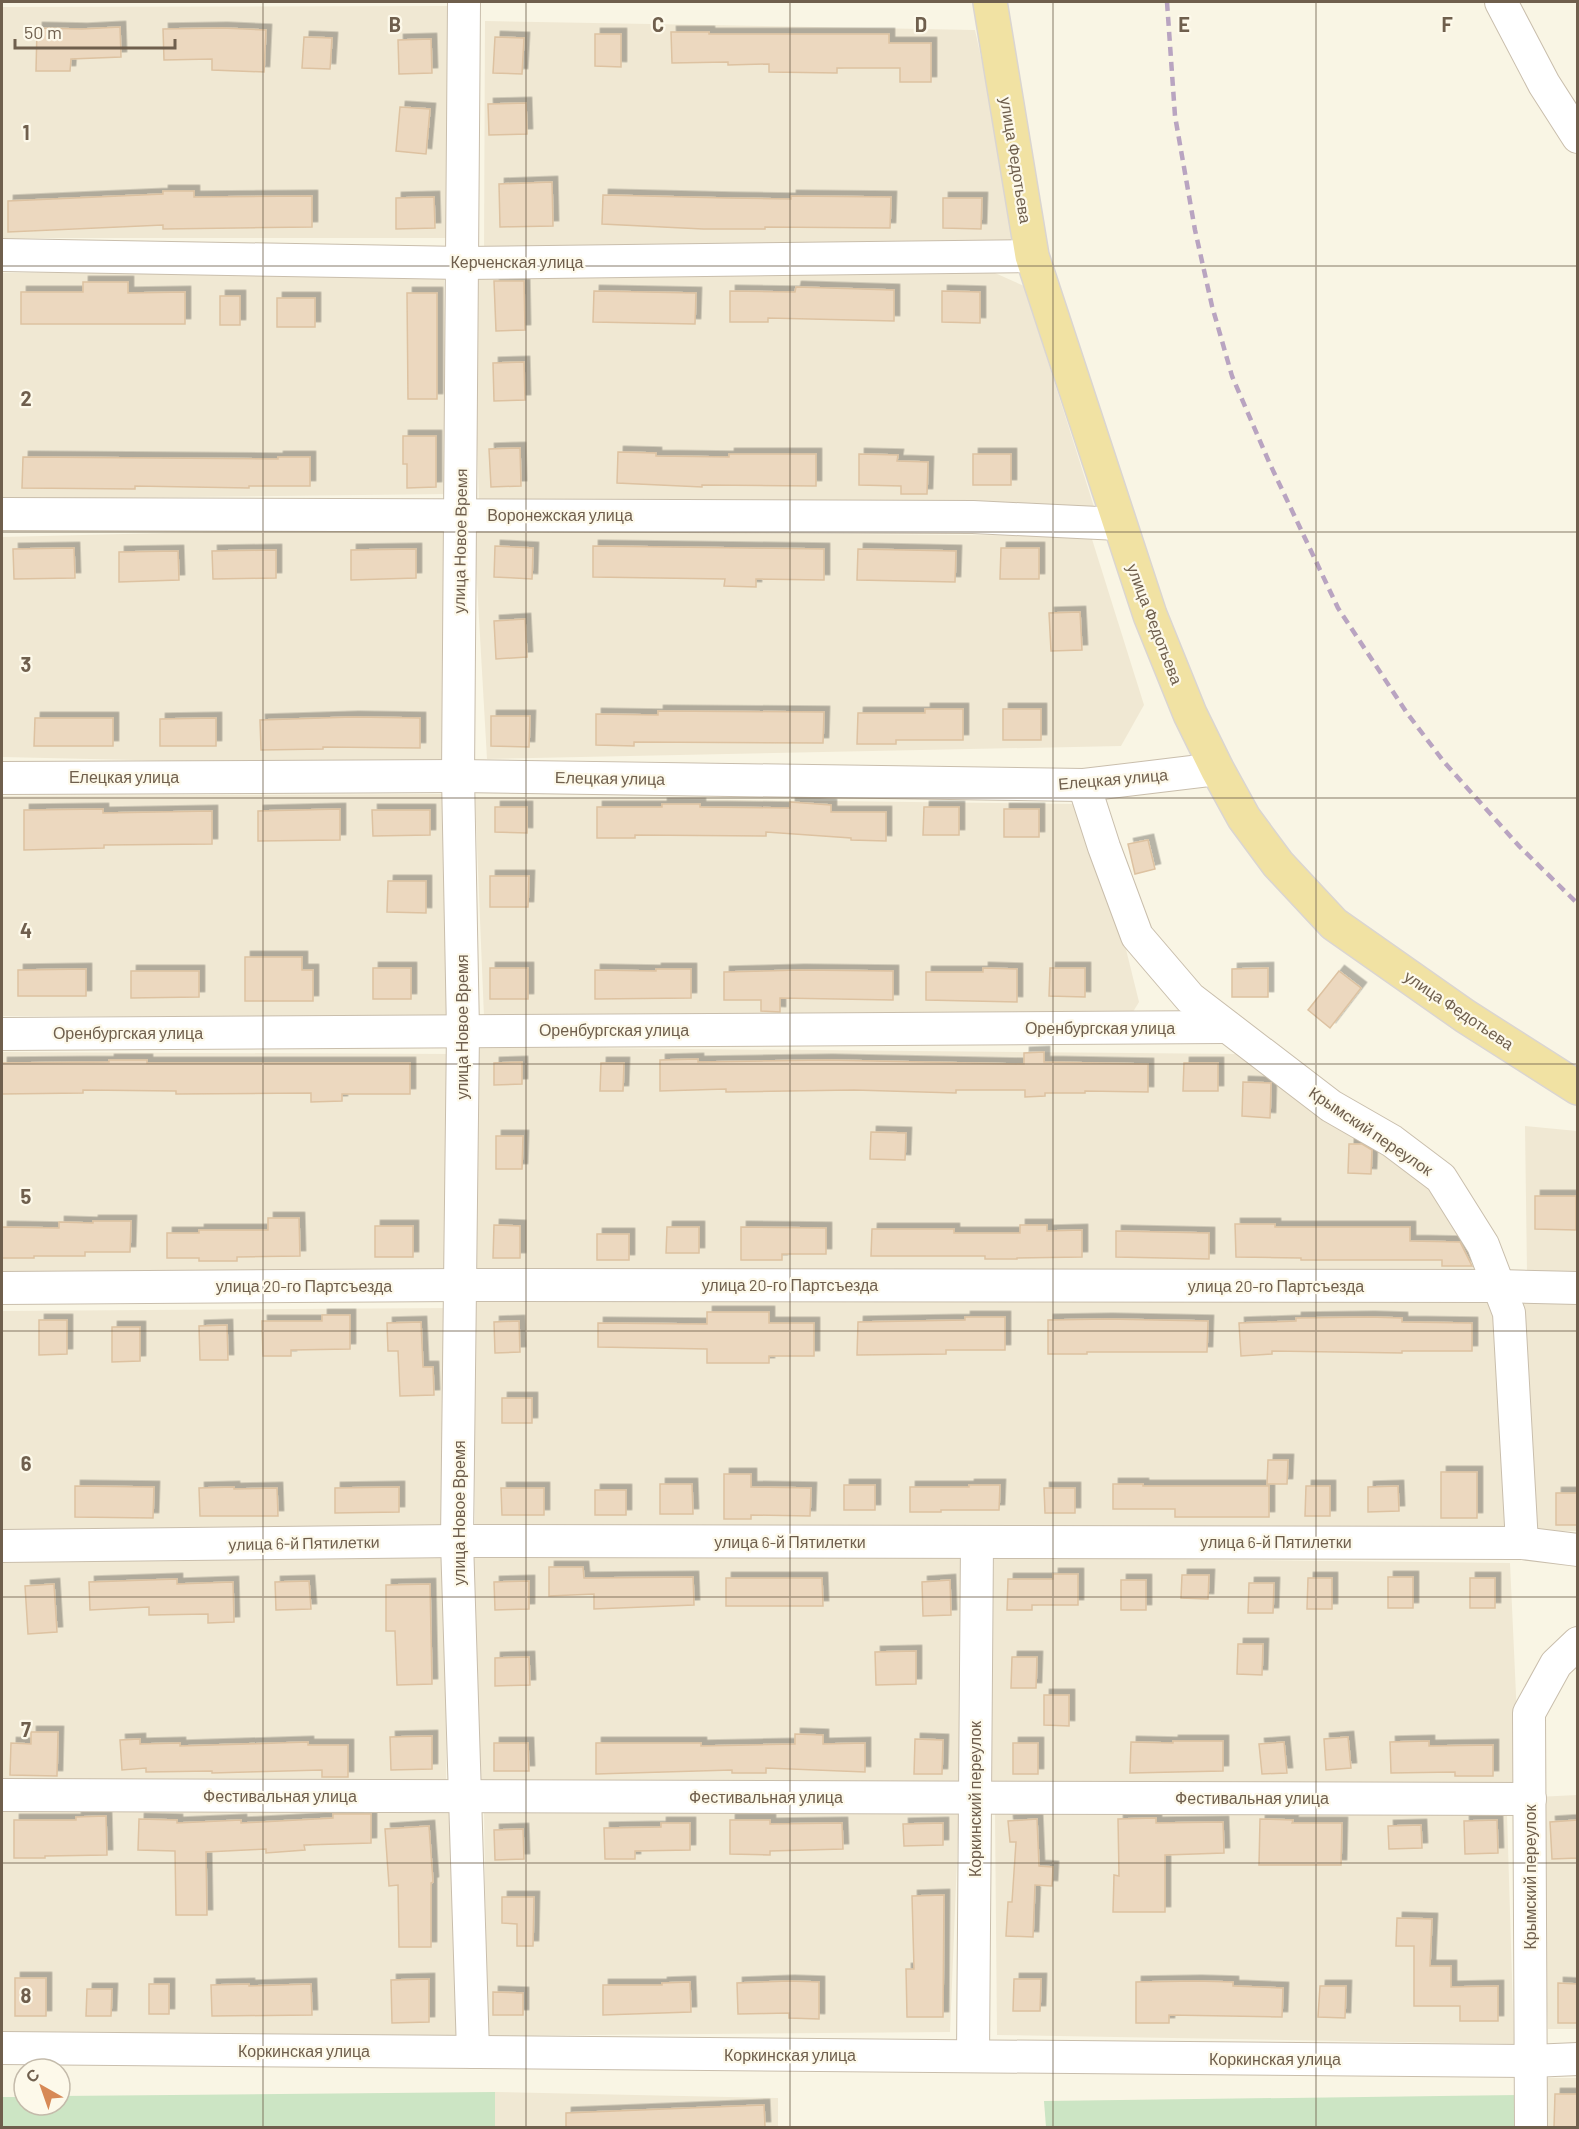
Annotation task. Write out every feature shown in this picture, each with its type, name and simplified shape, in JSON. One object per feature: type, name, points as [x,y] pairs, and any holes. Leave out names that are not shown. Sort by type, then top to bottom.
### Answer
[{"type":"main road","name":"улица Федотьева","points":[[990,2],[1032,256],[1150,615],[1190,714],[1217,769],[1251,827],[1278,864],[1335,924],[1465,1016],[1578,1088]]},
{"type":"street","name":"улица Новое Время","points":[[464,2],[458,776],[463,1031],[457,1541],[473,2052]]},
{"type":"street","points":[[1501,2],[1544,84],[1578,137]]},
{"type":"street","name":"Керченская улица","points":[[2,255],[463,262],[1032,256]]},
{"type":"street","name":"Воронежская улица","points":[[2,514],[973,517],[1119,524]]},
{"type":"street","name":"Елецкая улица","points":[[2,778],[458,776],[1084,785],[1217,769]]},
{"type":"street","name":"Крымский переулок","points":[[1084,785],[1137,936],[1190,998],[1331,1106],[1392,1142],[1441,1178],[1484,1245],[1509,1313],[1522,1543]]},
{"type":"street","name":"Оренбургская улица","points":[[2,1034],[1227,1027]]},
{"type":"street","name":"улица 20-го Партсъезда","points":[[2,1288],[461,1285],[1578,1288]]},
{"type":"street","name":"улица 6-й Пятилетки","points":[[2,1546],[457,1541],[1522,1543],[1578,1550]]},
{"type":"street","name":"Коркинский переулок","points":[[973,2056],[976,1542]]},
{"type":"street","name":"Крымский переулок","points":[[1531,2127],[1529,1713],[1556,1664],[1578,1643]]},
{"type":"street","name":"Фестивальная улица","points":[[2,1795],[1530,1799]]},
{"type":"street","name":"Коркинская улица","points":[[2,2048],[1531,2061],[1578,2059]]},
{"type":"shaded area","points":[[447,6],[453,238],[2,238],[2,7]]},
{"type":"shaded area","points":[[485,21],[975,30],[1023,250],[484,255]]},
{"type":"shaded area","points":[[2,273],[444,273],[449,494],[2,499]]},
{"type":"shaded area","points":[[995,273],[1024,286],[1095,510],[479,504],[472,276]]},
{"type":"shaded area","points":[[445,526],[448,767],[2,757],[2,537]]},
{"type":"shaded area","points":[[474,531],[1091,536],[1144,705],[1121,746],[487,759]]},
{"type":"shaded area","points":[[443,794],[447,1016],[2,1016],[2,796]]},
{"type":"shaded area","points":[[475,797],[1078,804],[1120,925],[1139,1002],[1125,1025],[484,1017]]},
{"type":"shaded area","points":[[476,1047],[1244,1054],[1414,1167],[1477,1242],[1483,1275],[471,1271]]},
{"type":"shaded area","points":[[2,1052],[452,1054],[449,1280],[2,1275]]},
{"type":"shaded area","points":[[1525,1126],[1577,1131],[1577,1273],[1527,1272]]},
{"type":"shaded area","points":[[1498,1299],[1508,1535],[475,1533],[474,1300]]},
{"type":"shaded area","points":[[1520,1300],[1577,1300],[1577,1531],[1529,1531]]},
{"type":"shaded area","points":[[451,1308],[449,1534],[2,1534],[2,1311]]},
{"type":"shaded area","points":[[471,1551],[968,1557],[958,1785],[480,1782]]},
{"type":"shaded area","points":[[449,1557],[446,1785],[2,1782],[2,1559]]},
{"type":"shaded area","points":[[994,1557],[1510,1563],[1520,1783],[986,1783]]},
{"type":"shaded area","points":[[1577,1795],[1577,2029],[1548,2029],[1537,1797]]},
{"type":"shaded area","points":[[457,1809],[462,2039],[2,2038],[2,1811]]},
{"type":"shaded area","points":[[484,1810],[959,1811],[950,2032],[487,2036]]},
{"type":"shaded area","points":[[995,1812],[1507,1814],[1514,2044],[997,2035]]},
{"type":"shaded area","points":[[1546,2078],[1577,2078],[1577,2127],[1546,2128]]},
{"type":"shaded area","points":[[495,2092],[778,2098],[778,2127],[495,2127]]},
{"type":"green space","points":[[495,2092],[495,2127],[2,2127],[2,2097],[12,2097],[12,2117],[72,2117],[72,2096]]},
{"type":"green space","points":[[1517,2095],[1517,2127],[1046,2127],[1044,2101]]},
{"type":"building","points":[[120,27],[121,57],[71,59],[70,71],[36,71],[37,28]]},
{"type":"building","points":[[163,29],[266,30],[264,72],[212,70],[212,59],[164,60]]},
{"type":"building","points":[[671,32],[889,34],[889,43],[931,43],[931,82],[900,82],[900,68],[837,68],[837,73],[769,72],[769,64],[672,63]]},
{"type":"building","points":[[595,34],[621,34],[621,67],[595,66]]},
{"type":"building","points":[[304,37],[332,38],[330,69],[302,68]]},
{"type":"building","points":[[495,37],[524,38],[522,74],[493,73]]},
{"type":"building","points":[[431,39],[432,73],[399,74],[398,40]]},
{"type":"building","points":[[526,103],[527,134],[489,135],[488,104]]},
{"type":"building","points":[[400,107],[430,109],[426,154],[396,151]]},
{"type":"building","points":[[552,182],[553,226],[500,227],[499,184]]},
{"type":"building","points":[[163,191],[194,191],[194,197],[312,196],[312,227],[163,229],[163,225],[8,232],[8,201],[163,194]]},
{"type":"building","points":[[603,195],[791,199],[791,196],[891,197],[890,228],[703,229],[602,224]]},
{"type":"building","points":[[434,197],[435,228],[396,229],[396,198]]},
{"type":"building","points":[[943,198],[982,198],[981,229],[943,228]]},
{"type":"building","points":[[494,281],[524,281],[525,330],[496,331]]},
{"type":"building","points":[[83,282],[128,282],[128,293],[185,292],[185,324],[21,324],[21,292],[83,292]]},
{"type":"building","points":[[796,287],[894,290],[894,321],[768,318],[768,322],[730,322],[730,291],[795,292]]},
{"type":"building","points":[[594,291],[696,293],[695,324],[593,322]]},
{"type":"building","points":[[942,291],[980,292],[980,323],[942,322]]},
{"type":"building","points":[[407,293],[437,293],[437,399],[408,399]]},
{"type":"building","points":[[220,296],[240,296],[240,325],[220,325]]},
{"type":"building","points":[[277,298],[315,298],[315,327],[277,327]]},
{"type":"building","points":[[524,362],[525,400],[494,401],[493,363]]},
{"type":"building","points":[[403,436],[436,436],[436,487],[407,488],[407,464],[403,464]]},
{"type":"building","points":[[520,448],[521,486],[491,487],[489,449]]},
{"type":"building","points":[[618,452],[656,453],[656,456],[729,457],[729,454],[816,454],[816,486],[702,485],[702,487],[617,483]]},
{"type":"building","points":[[859,454],[898,455],[897,461],[928,462],[927,494],[901,494],[901,486],[859,485]]},
{"type":"building","points":[[973,454],[1011,454],[1011,485],[973,485]]},
{"type":"building","points":[[23,457],[278,459],[278,457],[310,457],[310,486],[22,488]]},
{"type":"building","points":[[495,546],[533,548],[532,579],[494,577]]},
{"type":"building","points":[[593,546],[824,549],[824,580],[756,579],[756,587],[724,586],[725,579],[593,577]]},
{"type":"building","points":[[74,548],[75,578],[14,579],[13,549]]},
{"type":"building","points":[[1001,548],[1039,548],[1039,579],[1000,579]]},
{"type":"building","points":[[416,549],[416,578],[351,580],[351,550]]},
{"type":"building","points":[[858,549],[956,551],[955,582],[857,580]]},
{"type":"building","points":[[276,550],[276,578],[213,579],[212,551]]},
{"type":"building","points":[[178,551],[179,580],[119,582],[119,552]]},
{"type":"building","points":[[1080,612],[1082,650],[1051,651],[1049,613]]},
{"type":"building","points":[[525,619],[527,657],[496,659],[494,621]]},
{"type":"building","points":[[925,709],[963,709],[963,740],[896,740],[896,744],[857,744],[858,713],[925,713]]},
{"type":"building","points":[[1003,709],[1041,709],[1041,740],[1003,740]]},
{"type":"building","points":[[658,711],[824,712],[823,743],[634,742],[634,746],[596,745],[596,714],[658,715]]},
{"type":"building","points":[[491,716],[530,716],[529,747],[491,746]]},
{"type":"building","points":[[353,717],[420,718],[420,748],[323,747],[323,749],[261,750],[260,720]]},
{"type":"building","points":[[35,718],[113,718],[113,746],[34,746]]},
{"type":"building","points":[[216,718],[216,746],[160,746],[160,719]]},
{"type":"building","points":[[790,802],[831,805],[831,812],[886,812],[886,841],[766,832],[766,836],[635,835],[635,838],[597,838],[597,807],[662,807],[662,804],[700,804],[700,807],[790,808]]},
{"type":"building","points":[[495,807],[527,807],[527,833],[495,832]]},
{"type":"building","points":[[924,807],[959,807],[959,835],[923,835]]},
{"type":"building","points":[[103,809],[103,813],[212,811],[212,844],[104,845],[104,848],[24,850],[24,810]]},
{"type":"building","points":[[340,809],[340,840],[258,841],[258,811]]},
{"type":"building","points":[[1004,809],[1039,809],[1039,837],[1004,837]]},
{"type":"building","points":[[372,810],[430,810],[430,835],[373,836]]},
{"type":"building","points":[[1148,840],[1155,869],[1135,874],[1128,844]]},
{"type":"building","points":[[490,876],[529,876],[528,907],[490,907]]},
{"type":"building","points":[[388,881],[426,881],[426,913],[387,912]]},
{"type":"building","points":[[245,957],[302,957],[302,970],[313,970],[313,1001],[245,1001]]},
{"type":"building","points":[[373,968],[411,968],[411,999],[373,999]]},
{"type":"building","points":[[490,968],[528,968],[528,999],[490,999]]},
{"type":"building","points":[[983,968],[1017,969],[1017,1002],[926,1000],[926,972],[983,972]]},
{"type":"building","points":[[1050,968],[1085,968],[1085,997],[1049,996]]},
{"type":"building","points":[[1268,968],[1268,997],[1232,997],[1232,969]]},
{"type":"building","points":[[86,969],[86,996],[18,996],[18,970]]},
{"type":"building","points":[[656,969],[691,969],[691,998],[595,999],[595,970],[656,971]]},
{"type":"building","points":[[131,971],[199,971],[199,997],[131,998]]},
{"type":"building","points":[[893,971],[893,1000],[780,998],[780,1012],[761,1011],[761,1000],[724,1000],[724,972]]},
{"type":"building","points":[[1339,971],[1361,988],[1330,1028],[1308,1010]]},
{"type":"building","points":[[1044,1052],[1044,1062],[1148,1064],[1148,1092],[1085,1091],[1085,1093],[1045,1093],[1045,1096],[1025,1097],[1025,1090],[956,1090],[956,1093],[854,1090],[726,1092],[726,1089],[660,1091],[660,1060],[698,1059],[698,1062],[827,1060],[1024,1064],[1024,1053]]},
{"type":"building","points":[[109,1060],[147,1060],[147,1063],[410,1063],[410,1094],[342,1094],[342,1101],[311,1102],[311,1093],[176,1094],[176,1091],[83,1090],[83,1093],[2,1094],[2,1063],[109,1062]]},
{"type":"building","points":[[522,1062],[522,1084],[494,1085],[494,1063]]},
{"type":"building","points":[[601,1063],[624,1063],[623,1091],[600,1091]]},
{"type":"building","points":[[1184,1063],[1218,1063],[1218,1091],[1183,1091]]},
{"type":"building","points":[[1243,1082],[1271,1083],[1270,1118],[1242,1116]]},
{"type":"building","points":[[871,1132],[906,1133],[905,1160],[870,1159]]},
{"type":"building","points":[[496,1136],[523,1136],[522,1169],[496,1169]]},
{"type":"building","points":[[1349,1144],[1362,1144],[1372,1150],[1371,1174],[1348,1173]]},
{"type":"building","points":[[1535,1196],[1576,1196],[1576,1230],[1535,1229]]},
{"type":"building","points":[[268,1218],[299,1218],[300,1256],[237,1257],[237,1261],[167,1258],[167,1233],[199,1233],[199,1230],[268,1230]]},
{"type":"building","points":[[93,1221],[131,1221],[130,1252],[85,1252],[85,1256],[2,1258],[2,1227],[59,1228],[59,1222],[93,1223]]},
{"type":"building","points":[[1235,1224],[1275,1224],[1275,1227],[1410,1227],[1410,1241],[1460,1242],[1472,1266],[1442,1266],[1442,1260],[1301,1260],[1301,1258],[1236,1257]]},
{"type":"building","points":[[494,1225],[520,1226],[520,1258],[493,1258]]},
{"type":"building","points":[[1020,1225],[1047,1225],[1047,1231],[1082,1230],[1082,1257],[985,1259],[985,1256],[871,1256],[872,1229],[954,1229],[954,1233],[1020,1233]]},
{"type":"building","points":[[375,1226],[413,1226],[413,1257],[375,1257]]},
{"type":"building","points":[[667,1227],[699,1227],[699,1253],[666,1253]]},
{"type":"building","points":[[741,1227],[826,1228],[826,1254],[782,1254],[782,1260],[741,1260]]},
{"type":"building","points":[[1116,1231],[1209,1233],[1209,1259],[1116,1257]]},
{"type":"building","points":[[597,1234],[629,1234],[629,1260],[597,1260]]},
{"type":"building","points":[[707,1312],[769,1312],[769,1323],[814,1323],[814,1356],[769,1356],[769,1363],[707,1363],[707,1349],[598,1347],[598,1323],[707,1324]]},
{"type":"building","points":[[322,1315],[350,1315],[350,1349],[291,1350],[291,1356],[263,1356],[262,1321],[322,1321]]},
{"type":"building","points":[[965,1317],[1005,1317],[1005,1350],[946,1350],[946,1354],[857,1355],[858,1322],[965,1320]]},
{"type":"building","points":[[1296,1318],[1402,1318],[1402,1322],[1472,1323],[1472,1351],[1402,1351],[1402,1353],[1272,1351],[1272,1354],[1241,1356],[1239,1323],[1296,1321]]},
{"type":"building","points":[[39,1320],[67,1320],[67,1354],[39,1355]]},
{"type":"building","points":[[1048,1320],[1208,1321],[1207,1352],[1048,1354]]},
{"type":"building","points":[[519,1321],[520,1352],[495,1353],[494,1322]]},
{"type":"building","points":[[421,1322],[423,1367],[433,1367],[434,1395],[400,1396],[398,1351],[388,1351],[387,1323]]},
{"type":"building","points":[[227,1325],[228,1360],[200,1360],[199,1326]]},
{"type":"building","points":[[112,1327],[140,1327],[140,1361],[112,1362]]},
{"type":"building","points":[[502,1398],[532,1398],[532,1423],[502,1423]]},
{"type":"building","points":[[1268,1460],[1288,1460],[1287,1484],[1267,1484]]},
{"type":"building","points":[[1441,1472],[1477,1472],[1477,1518],[1441,1518]]},
{"type":"building","points":[[724,1474],[751,1474],[751,1487],[811,1488],[810,1516],[751,1515],[751,1519],[724,1519]]},
{"type":"building","points":[[660,1484],[692,1484],[693,1514],[660,1514]]},
{"type":"building","points":[[1113,1484],[1269,1486],[1269,1517],[1175,1517],[1175,1509],[1113,1509]]},
{"type":"building","points":[[844,1485],[875,1485],[875,1510],[844,1510]]},
{"type":"building","points":[[969,1485],[1000,1485],[999,1510],[910,1512],[910,1487],[969,1487]]},
{"type":"building","points":[[75,1486],[154,1487],[153,1518],[75,1517]]},
{"type":"building","points":[[1306,1486],[1330,1486],[1330,1516],[1305,1516]]},
{"type":"building","points":[[1398,1486],[1399,1511],[1368,1512],[1368,1487]]},
{"type":"building","points":[[234,1487],[234,1489],[277,1488],[278,1516],[200,1516],[199,1488]]},
{"type":"building","points":[[399,1487],[399,1512],[335,1513],[335,1488]]},
{"type":"building","points":[[501,1488],[544,1488],[544,1515],[502,1515]]},
{"type":"building","points":[[1044,1488],[1075,1488],[1075,1513],[1045,1513]]},
{"type":"building","points":[[595,1490],[626,1490],[626,1515],[595,1515]]},
{"type":"building","points":[[1556,1493],[1578,1493],[1578,1525],[1556,1525]]},
{"type":"building","points":[[549,1567],[583,1567],[584,1578],[693,1577],[694,1605],[594,1609],[594,1594],[549,1596]]},
{"type":"building","points":[[1053,1574],[1078,1574],[1078,1605],[1032,1605],[1032,1610],[1007,1610],[1008,1579],[1053,1579]]},
{"type":"building","points":[[1182,1575],[1209,1575],[1208,1599],[1181,1598]]},
{"type":"building","points":[[1388,1577],[1413,1577],[1413,1608],[1388,1608]]},
{"type":"building","points":[[726,1578],[822,1578],[823,1606],[726,1606]]},
{"type":"building","points":[[1308,1578],[1332,1578],[1332,1609],[1307,1609]]},
{"type":"building","points":[[1470,1578],[1495,1578],[1495,1608],[1470,1608]]},
{"type":"building","points":[[177,1579],[177,1584],[233,1582],[234,1622],[208,1623],[208,1614],[149,1615],[149,1607],[90,1610],[89,1582]]},
{"type":"building","points":[[950,1580],[951,1615],[923,1616],[922,1582]]},
{"type":"building","points":[[1121,1580],[1146,1580],[1146,1610],[1121,1610]]},
{"type":"building","points":[[309,1581],[311,1609],[276,1610],[275,1582]]},
{"type":"building","points":[[529,1581],[529,1609],[495,1610],[494,1582]]},
{"type":"building","points":[[1249,1583],[1274,1583],[1273,1613],[1248,1613]]},
{"type":"building","points":[[54,1584],[57,1632],[28,1634],[25,1586]]},
{"type":"building","points":[[430,1584],[432,1684],[397,1685],[395,1631],[386,1631],[386,1585]]},
{"type":"building","points":[[1238,1644],[1263,1644],[1262,1675],[1237,1674]]},
{"type":"building","points":[[916,1651],[916,1684],[876,1685],[875,1652]]},
{"type":"building","points":[[529,1657],[530,1685],[495,1686],[495,1658]]},
{"type":"building","points":[[1012,1657],[1037,1657],[1036,1688],[1011,1688]]},
{"type":"building","points":[[1044,1695],[1069,1695],[1069,1726],[1044,1725]]},
{"type":"building","points":[[31,1732],[58,1732],[57,1776],[10,1775],[11,1743],[31,1744]]},
{"type":"building","points":[[795,1734],[823,1735],[823,1744],[865,1743],[865,1772],[766,1768],[766,1773],[732,1773],[732,1770],[596,1774],[596,1743],[701,1743],[701,1746],[795,1744]]},
{"type":"building","points":[[432,1736],[432,1769],[391,1770],[390,1737]]},
{"type":"building","points":[[1348,1737],[1351,1768],[1326,1770],[1324,1739]]},
{"type":"building","points":[[140,1739],[140,1744],[180,1743],[180,1746],[308,1742],[308,1745],[348,1745],[348,1777],[322,1777],[322,1770],[212,1773],[212,1771],[146,1772],[146,1768],[122,1770],[120,1740]]},
{"type":"building","points":[[915,1739],[943,1740],[942,1774],[914,1774]]},
{"type":"building","points":[[1173,1741],[1223,1741],[1223,1771],[1130,1773],[1131,1742],[1173,1743]]},
{"type":"building","points":[[1429,1741],[1429,1746],[1493,1745],[1493,1776],[1455,1776],[1455,1772],[1391,1773],[1390,1742]]},
{"type":"building","points":[[1284,1742],[1287,1773],[1262,1774],[1259,1744]]},
{"type":"building","points":[[494,1743],[528,1743],[529,1771],[494,1771]]},
{"type":"building","points":[[1013,1743],[1038,1743],[1038,1774],[1013,1774]]},
{"type":"building","points":[[333,1814],[371,1814],[371,1843],[304,1845],[305,1850],[266,1853],[266,1849],[206,1852],[207,1915],[176,1915],[175,1851],[138,1850],[139,1819],[177,1820],[177,1823],[241,1820],[241,1823],[333,1818]]},
{"type":"building","points":[[106,1816],[107,1855],[14,1858],[14,1820],[76,1820],[76,1817]]},
{"type":"building","points":[[1156,1818],[1156,1823],[1223,1822],[1224,1853],[1165,1855],[1165,1912],[1113,1912],[1114,1875],[1119,1876],[1118,1819]]},
{"type":"building","points":[[1037,1819],[1039,1866],[1053,1867],[1052,1886],[1035,1885],[1033,1937],[1006,1936],[1008,1902],[1012,1902],[1016,1842],[1010,1842],[1008,1821]]},
{"type":"building","points":[[1260,1819],[1293,1820],[1292,1823],[1342,1823],[1341,1865],[1259,1865]]},
{"type":"building","points":[[730,1820],[770,1820],[770,1824],[842,1823],[843,1849],[770,1851],[770,1855],[730,1854]]},
{"type":"building","points":[[1497,1820],[1498,1853],[1465,1854],[1464,1821]]},
{"type":"building","points":[[1578,1820],[1578,1858],[1552,1859],[1550,1822]]},
{"type":"building","points":[[661,1823],[690,1823],[690,1850],[635,1851],[635,1859],[605,1859],[604,1828],[661,1827]]},
{"type":"building","points":[[943,1823],[943,1845],[904,1846],[903,1824]]},
{"type":"building","points":[[1421,1825],[1422,1848],[1389,1849],[1388,1826]]},
{"type":"building","points":[[429,1826],[433,1882],[431,1883],[431,1947],[399,1947],[398,1885],[389,1886],[385,1829]]},
{"type":"building","points":[[523,1829],[524,1859],[495,1860],[494,1830]]},
{"type":"building","points":[[944,1895],[943,2017],[907,2017],[906,1969],[914,1969],[912,1896]]},
{"type":"building","points":[[502,1897],[534,1897],[533,1946],[517,1946],[517,1924],[502,1923]]},
{"type":"building","points":[[1397,1918],[1432,1919],[1430,1966],[1451,1966],[1451,1987],[1498,1986],[1498,2021],[1460,2021],[1460,2006],[1414,2006],[1414,1946],[1396,1946]]},
{"type":"building","points":[[15,1978],[46,1978],[46,2016],[15,2016]]},
{"type":"building","points":[[429,1979],[429,2022],[392,2023],[391,1980]]},
{"type":"building","points":[[1014,1979],[1041,1979],[1040,2011],[1013,2011]]},
{"type":"building","points":[[690,1982],[691,2012],[603,2015],[603,1985],[662,1985],[662,1983]]},
{"type":"building","points":[[819,1982],[819,2019],[789,2018],[789,2013],[738,2014],[737,1983]]},
{"type":"building","points":[[1136,1982],[1233,1982],[1233,1986],[1283,1988],[1282,2017],[1169,2015],[1169,2023],[1136,2023]]},
{"type":"building","points":[[1558,1983],[1578,1984],[1578,2023],[1558,2023]]},
{"type":"building","points":[[149,1984],[169,1984],[169,2014],[149,2014]]},
{"type":"building","points":[[249,1984],[249,1986],[311,1984],[312,2015],[212,2016],[211,1985]]},
{"type":"building","points":[[1320,1986],[1346,1986],[1345,2018],[1318,2017]]},
{"type":"building","points":[[87,1989],[112,1989],[111,2016],[86,2016]]},
{"type":"building","points":[[493,1992],[523,1993],[523,2015],[493,2015]]},
{"type":"building","points":[[1555,2094],[1578,2094],[1578,2127],[1554,2127]]},
{"type":"building","points":[[764,2105],[765,2127],[566,2127],[566,2113]]},
{"type":"railway","points":[[1167,2],[1175,116],[1195,230],[1212,306],[1232,376],[1269,462],[1338,608],[1407,713],[1444,762],[1520,847],[1578,904]]}]
